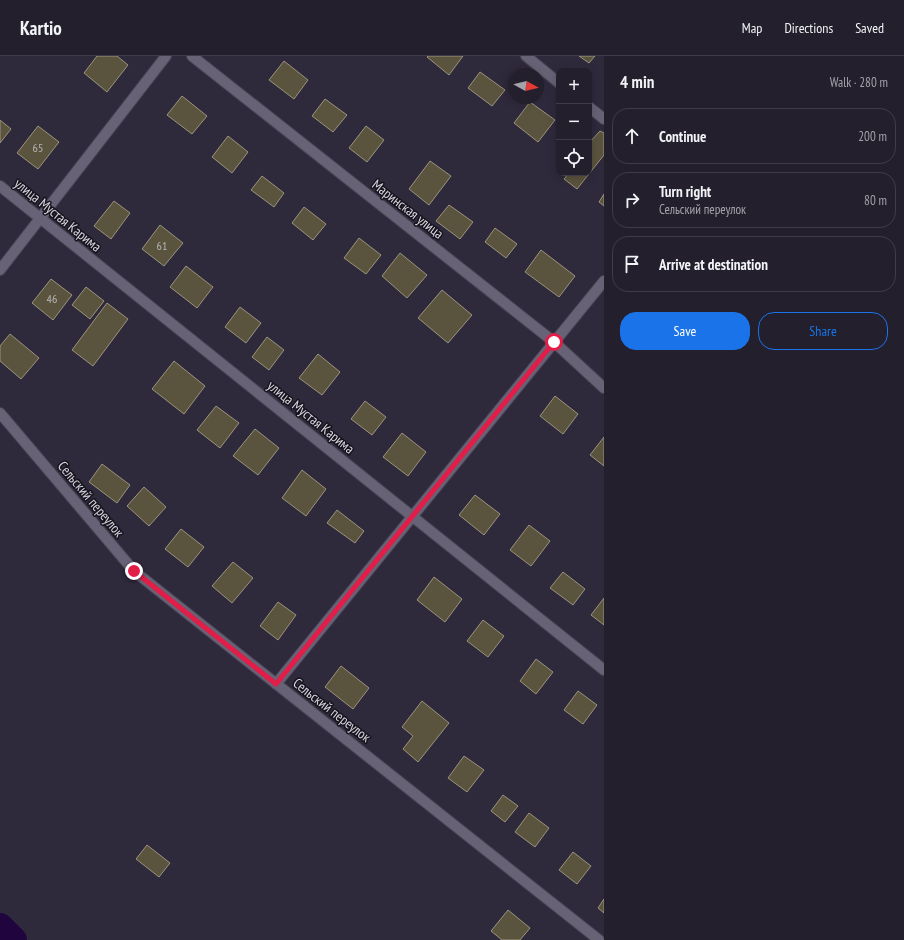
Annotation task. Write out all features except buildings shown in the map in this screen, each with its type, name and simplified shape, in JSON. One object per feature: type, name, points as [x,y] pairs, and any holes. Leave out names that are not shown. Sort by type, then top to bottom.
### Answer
[{"type":"street","points":[[0,270],[166,56]]},
{"type":"street","name":"Маринская улица","points":[[192,56],[554,342],[604,388]]},
{"type":"street","points":[[526,56],[556,81]]},
{"type":"street","points":[[592,109],[604,119]]},
{"type":"street","name":"улица Мустая Карима","points":[[0,186],[604,670]]},
{"type":"street","points":[[276,684],[412,515],[604,281]]},
{"type":"street","name":"Сельский переулок","points":[[0,413],[134,571],[599,940]]},
{"type":"waterway","points":[[0,926],[14,940]]},
{"type":"route","points":[[134,571],[276,684],[554,342]]}]
